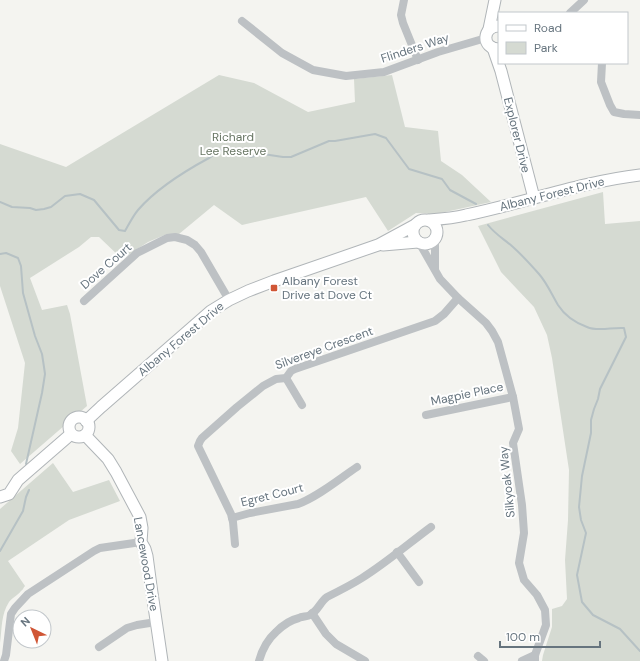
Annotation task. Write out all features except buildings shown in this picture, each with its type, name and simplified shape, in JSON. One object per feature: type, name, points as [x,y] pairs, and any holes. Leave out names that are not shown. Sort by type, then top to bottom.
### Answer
[{"type":"street","points":[[404,0],[401,15],[402,23],[418,60]]},
{"type":"street","points":[[496,0],[500,12]]},
{"type":"street","points":[[493,39],[496,0]]},
{"type":"street","points":[[574,12],[584,0]]},
{"type":"street","name":"Flinders Way","points":[[242,21],[282,53],[313,70],[346,76],[384,72],[438,52],[493,39]]},
{"type":"street","name":"Explorer Drive","points":[[493,39],[498,55]]},
{"type":"street","points":[[602,64],[601,82],[614,112],[640,115]]},
{"type":"street","name":"Explorer Drive","points":[[502,67],[534,198]]},
{"type":"street","name":"Albany Forest Drive","points":[[429,220],[465,216],[596,182],[640,175]]},
{"type":"street","name":"Albany Forest Drive","points":[[436,236],[465,216]]},
{"type":"street","points":[[435,270],[436,236],[436,226],[429,220],[421,220],[412,230],[413,235],[419,243],[429,244],[436,236]]},
{"type":"street","name":"Albany Forest Drive","points":[[86,421],[211,311],[229,300],[274,280],[378,245],[415,225]]},
{"type":"street","name":"Dove Court","points":[[84,301],[137,253],[167,238],[175,237],[187,240],[195,245],[201,252],[229,300]]},
{"type":"street","name":"Albany Forest Drive","points":[[378,245],[419,243]]},
{"type":"street","name":"Silkyoak Way","points":[[419,243],[440,279],[458,298],[486,323],[498,342],[513,397],[519,430],[513,443],[522,506],[524,533],[519,563],[524,580],[537,595],[545,610],[546,625],[535,658]]},
{"type":"street","name":"Silvereye Crescent","points":[[235,544],[232,518],[225,500],[199,448],[199,443],[202,438],[263,386],[276,379],[286,378],[291,371],[295,369],[435,321],[444,314],[458,298]]},
{"type":"street","points":[[286,378],[302,405]]},
{"type":"street","name":"Magpie Place","points":[[426,415],[513,397]]},
{"type":"street","points":[[80,417],[86,421],[89,428],[85,435],[78,437],[71,434],[69,424],[72,420],[80,417]]},
{"type":"street","points":[[0,497],[9,494],[18,480],[71,434]]},
{"type":"street","name":"Lancewood Drive","points":[[85,435],[108,459],[120,478],[140,517],[142,528],[141,542],[147,556],[162,661]]},
{"type":"street","name":"Egret Court","points":[[232,518],[306,501],[357,467]]},
{"type":"street","points":[[0,492],[6,489],[11,482],[18,480]]},
{"type":"street","points":[[259,661],[266,645],[276,632],[291,620],[307,616],[312,613],[324,599],[361,579],[431,527]]},
{"type":"street","points":[[4,661],[11,614],[28,594],[94,550],[141,542]]},
{"type":"street","points":[[397,552],[419,582]]},
{"type":"street","points":[[312,613],[326,634],[336,644],[366,661]]},
{"type":"street","points":[[99,647],[127,628],[156,622]]},
{"type":"street","points":[[522,661],[535,658]]},
{"type":"green space","name":"Richard Lee Reserve","points":[[219,75],[254,83],[308,112],[355,102],[354,79],[392,75],[405,127],[438,131],[441,161],[462,175],[491,202],[436,214],[416,213],[388,231],[366,197],[242,225],[214,205],[179,234],[167,234],[148,242],[122,259],[99,237],[91,237],[79,247],[30,278],[42,310],[67,305],[87,406],[20,464],[11,451],[18,428],[25,363],[0,286],[0,144],[66,167]]},
{"type":"green space","points":[[603,192],[605,224],[640,221],[640,661],[542,661],[552,627],[552,609],[562,606],[567,599],[565,560],[568,520],[569,470],[552,358],[547,335],[534,307],[501,272],[478,226]]},
{"type":"green space","points":[[53,463],[73,492],[109,480],[120,501],[69,520],[8,561],[25,586],[6,607],[2,622],[0,643],[0,509]]},
{"type":"waterway","points":[[0,202],[12,207],[30,208],[36,210],[51,207],[65,196],[80,194],[94,200],[119,230],[125,231],[138,210],[153,195],[218,151],[228,149],[235,150],[251,157],[263,154],[291,157],[329,141],[375,134],[386,138],[409,169],[442,179],[450,190],[476,204]]},
{"type":"waterway","points":[[488,225],[510,244],[539,274],[558,305],[571,319],[591,328],[624,328],[626,337],[600,389],[591,420],[591,433],[582,476],[579,507],[581,520],[586,533],[577,575],[582,602],[593,615],[620,629],[640,651]]},
{"type":"waterway","points":[[0,254],[6,253],[18,258],[21,266],[23,293],[35,336],[42,354],[45,374],[26,464]]},
{"type":"waterway","points":[[0,551],[23,511],[29,490]]},
{"type":"place","name":"Albany Forest Drive at Dove Ct","points":[[274,288]]}]
